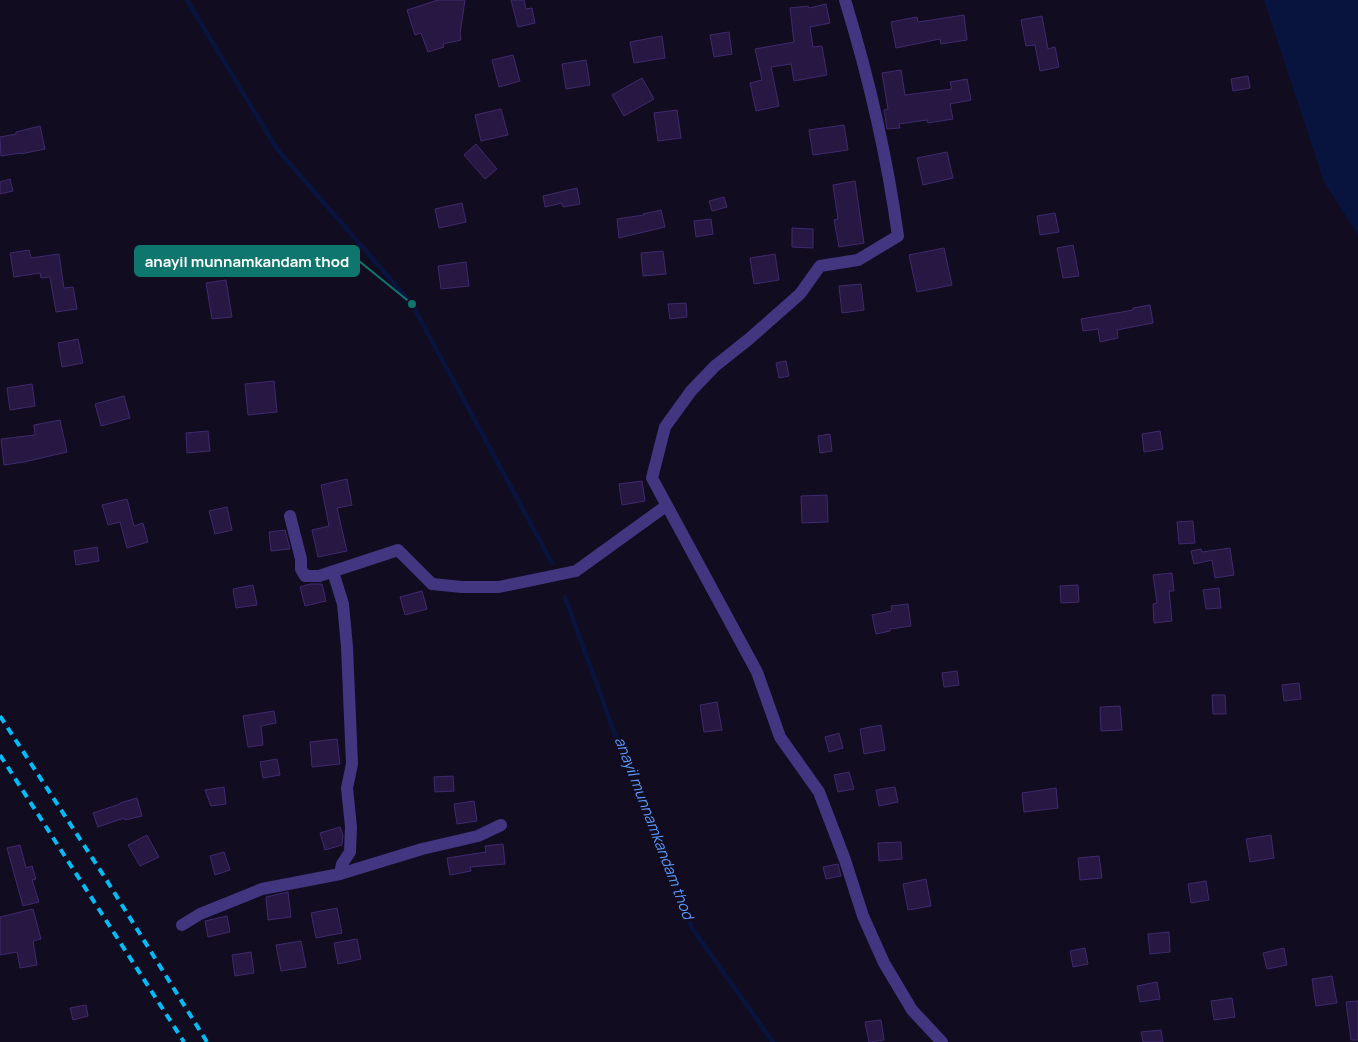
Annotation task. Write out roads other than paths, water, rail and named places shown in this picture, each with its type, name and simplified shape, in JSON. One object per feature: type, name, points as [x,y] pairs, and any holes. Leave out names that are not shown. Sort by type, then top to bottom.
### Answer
[{"type":"street","points":[[845,0],[864,60],[880,132],[898,236],[858,260],[820,266],[800,294],[715,366],[691,391],[665,426],[652,478],[757,672],[780,737],[818,792],[845,860],[863,916],[884,963],[912,1010],[942,1042]]},
{"type":"street","points":[[290,516],[301,559],[300,569],[305,576],[319,576],[398,550],[432,584],[462,587],[499,587],[576,571],[666,506]]},
{"type":"street","points":[[333,572],[343,604],[348,647],[352,764],[347,788],[351,827],[350,852],[342,864],[340,874]]},
{"type":"street","points":[[182,925],[200,914],[262,889],[340,874],[375,865],[422,849],[478,836],[501,825]]},
{"type":"water","points":[[1264,0],[1358,0],[1358,235],[1324,182]]},
{"type":"waterway","name":"anayil munnamkandam thod","points":[[187,0],[277,149],[412,304],[552,563]]},
{"type":"waterway","name":"anayil munnamkandam thod","points":[[565,597],[615,734],[692,928],[773,1042]]},
{"type":"railway","points":[[0,716],[104,876],[207,1042]]},
{"type":"railway","points":[[0,755],[184,1042]]},
{"type":"place","name":"anayil munnamkandam thod","points":[[412,304]]}]
